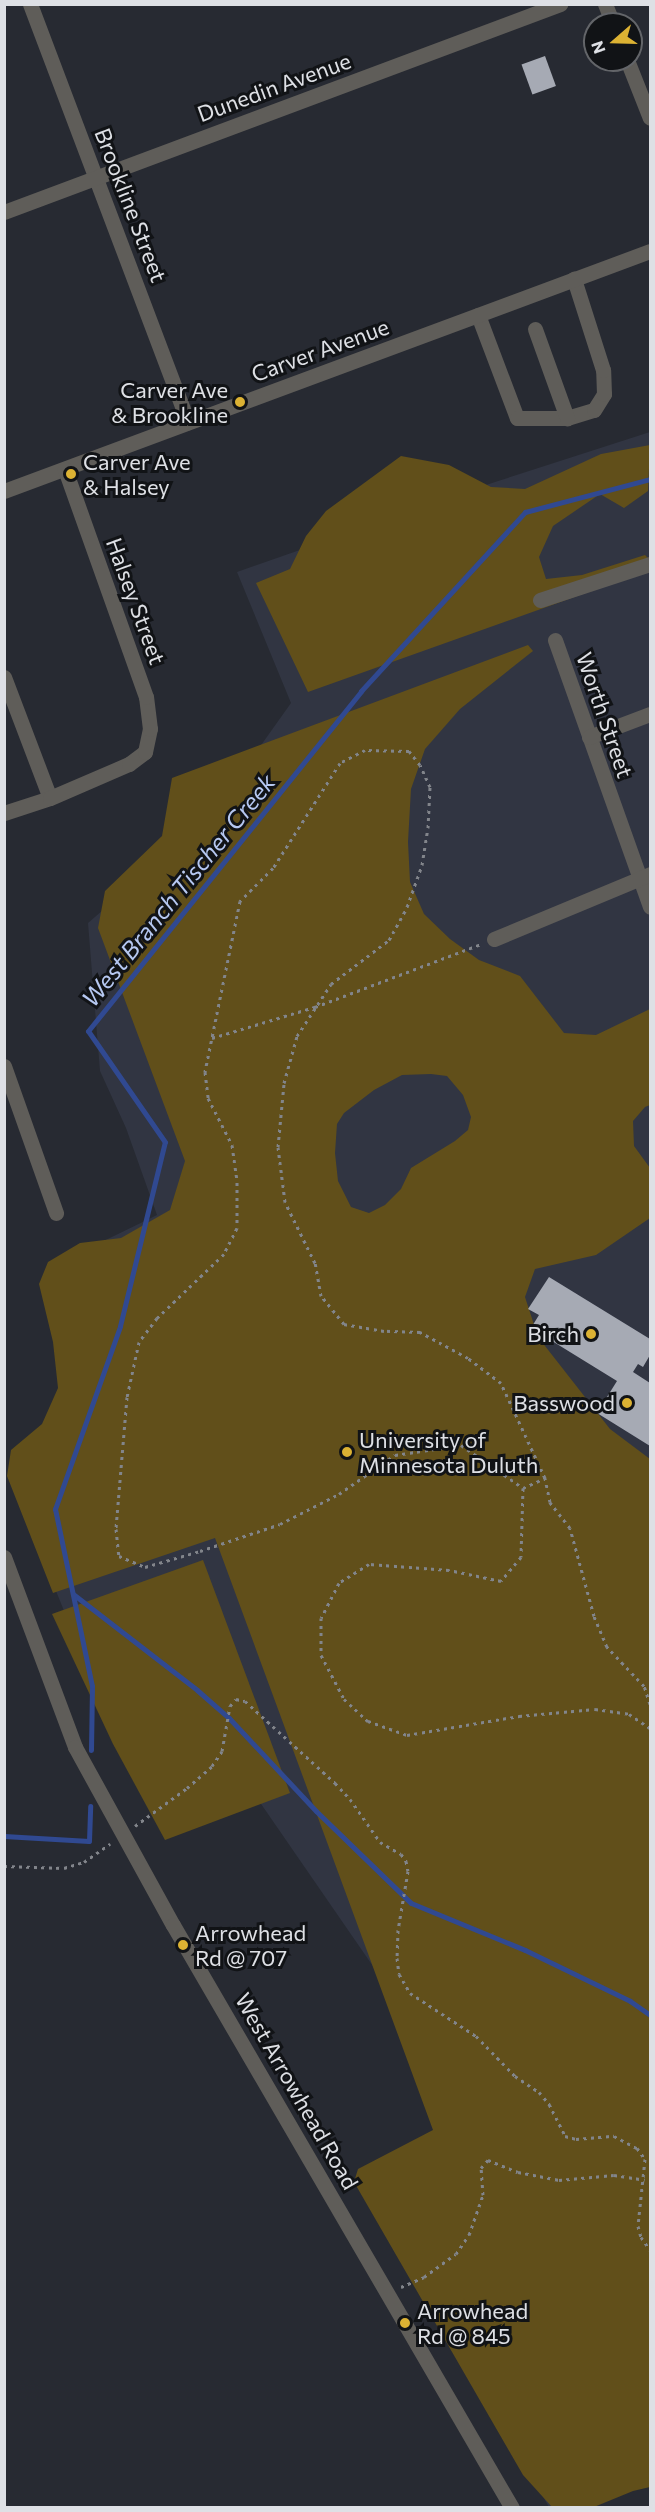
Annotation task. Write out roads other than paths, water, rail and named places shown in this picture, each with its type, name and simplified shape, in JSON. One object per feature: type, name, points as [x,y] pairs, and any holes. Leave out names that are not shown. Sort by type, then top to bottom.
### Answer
[{"type":"street","name":"Brookline Street","points":[[30,4],[188,422]]},
{"type":"street","name":"Dunedin Avenue","points":[[4,212],[560,4]]},
{"type":"street","points":[[632,72],[651,118]]},
{"type":"street","name":"Carver Avenue","points":[[4,491],[651,251]]},
{"type":"street","points":[[478,315],[517,418],[567,418],[594,410],[604,394],[603,370],[574,279]]},
{"type":"street","points":[[535,329],[567,418]]},
{"type":"street","name":"Halsey Street","points":[[50,798],[129,764],[145,752],[150,729],[146,697],[64,469]]},
{"type":"street","points":[[540,600],[651,564]]},
{"type":"street","name":"Worth Street","points":[[555,640],[589,737],[645,876],[651,907]]},
{"type":"street","points":[[4,677],[50,798],[4,813]]},
{"type":"street","points":[[589,737],[651,714]]},
{"type":"street","points":[[494,939],[645,876]]},
{"type":"street","points":[[4,1066],[56,1213]]},
{"type":"street","name":"West Arrowhead Road","points":[[4,1557],[75,1747],[122,1836],[512,2508]]},
{"type":"waterway","name":"West Branch Tischer Creek","points":[[91,1750],[92,1686],[55,1509],[120,1326],[165,1142],[88,1031],[361,691],[525,512],[650,479]]},
{"type":"waterway","points":[[73,1594],[197,1690],[229,1718],[316,1811],[411,1903],[525,1950],[630,2001],[650,2015]]},
{"type":"waterway","name":"West Branch Tischer Creek","points":[[4,1836],[89,1841],[90,1806]]},
{"type":"place","name":"Carver Ave & Brookline","points":[[240,402]]},
{"type":"place","name":"Carver Ave & Halsey","points":[[71,474]]},
{"type":"place","name":"Birch","points":[[591,1334]]},
{"type":"place","name":"Basswood","points":[[627,1403]]},
{"type":"place","name":"University of Minnesota Duluth","points":[[347,1452]]},
{"type":"place","name":"Arrowhead Rd @ 707","points":[[183,1945]]},
{"type":"place","name":"Arrowhead Rd @ 845","points":[[405,2323]]}]
